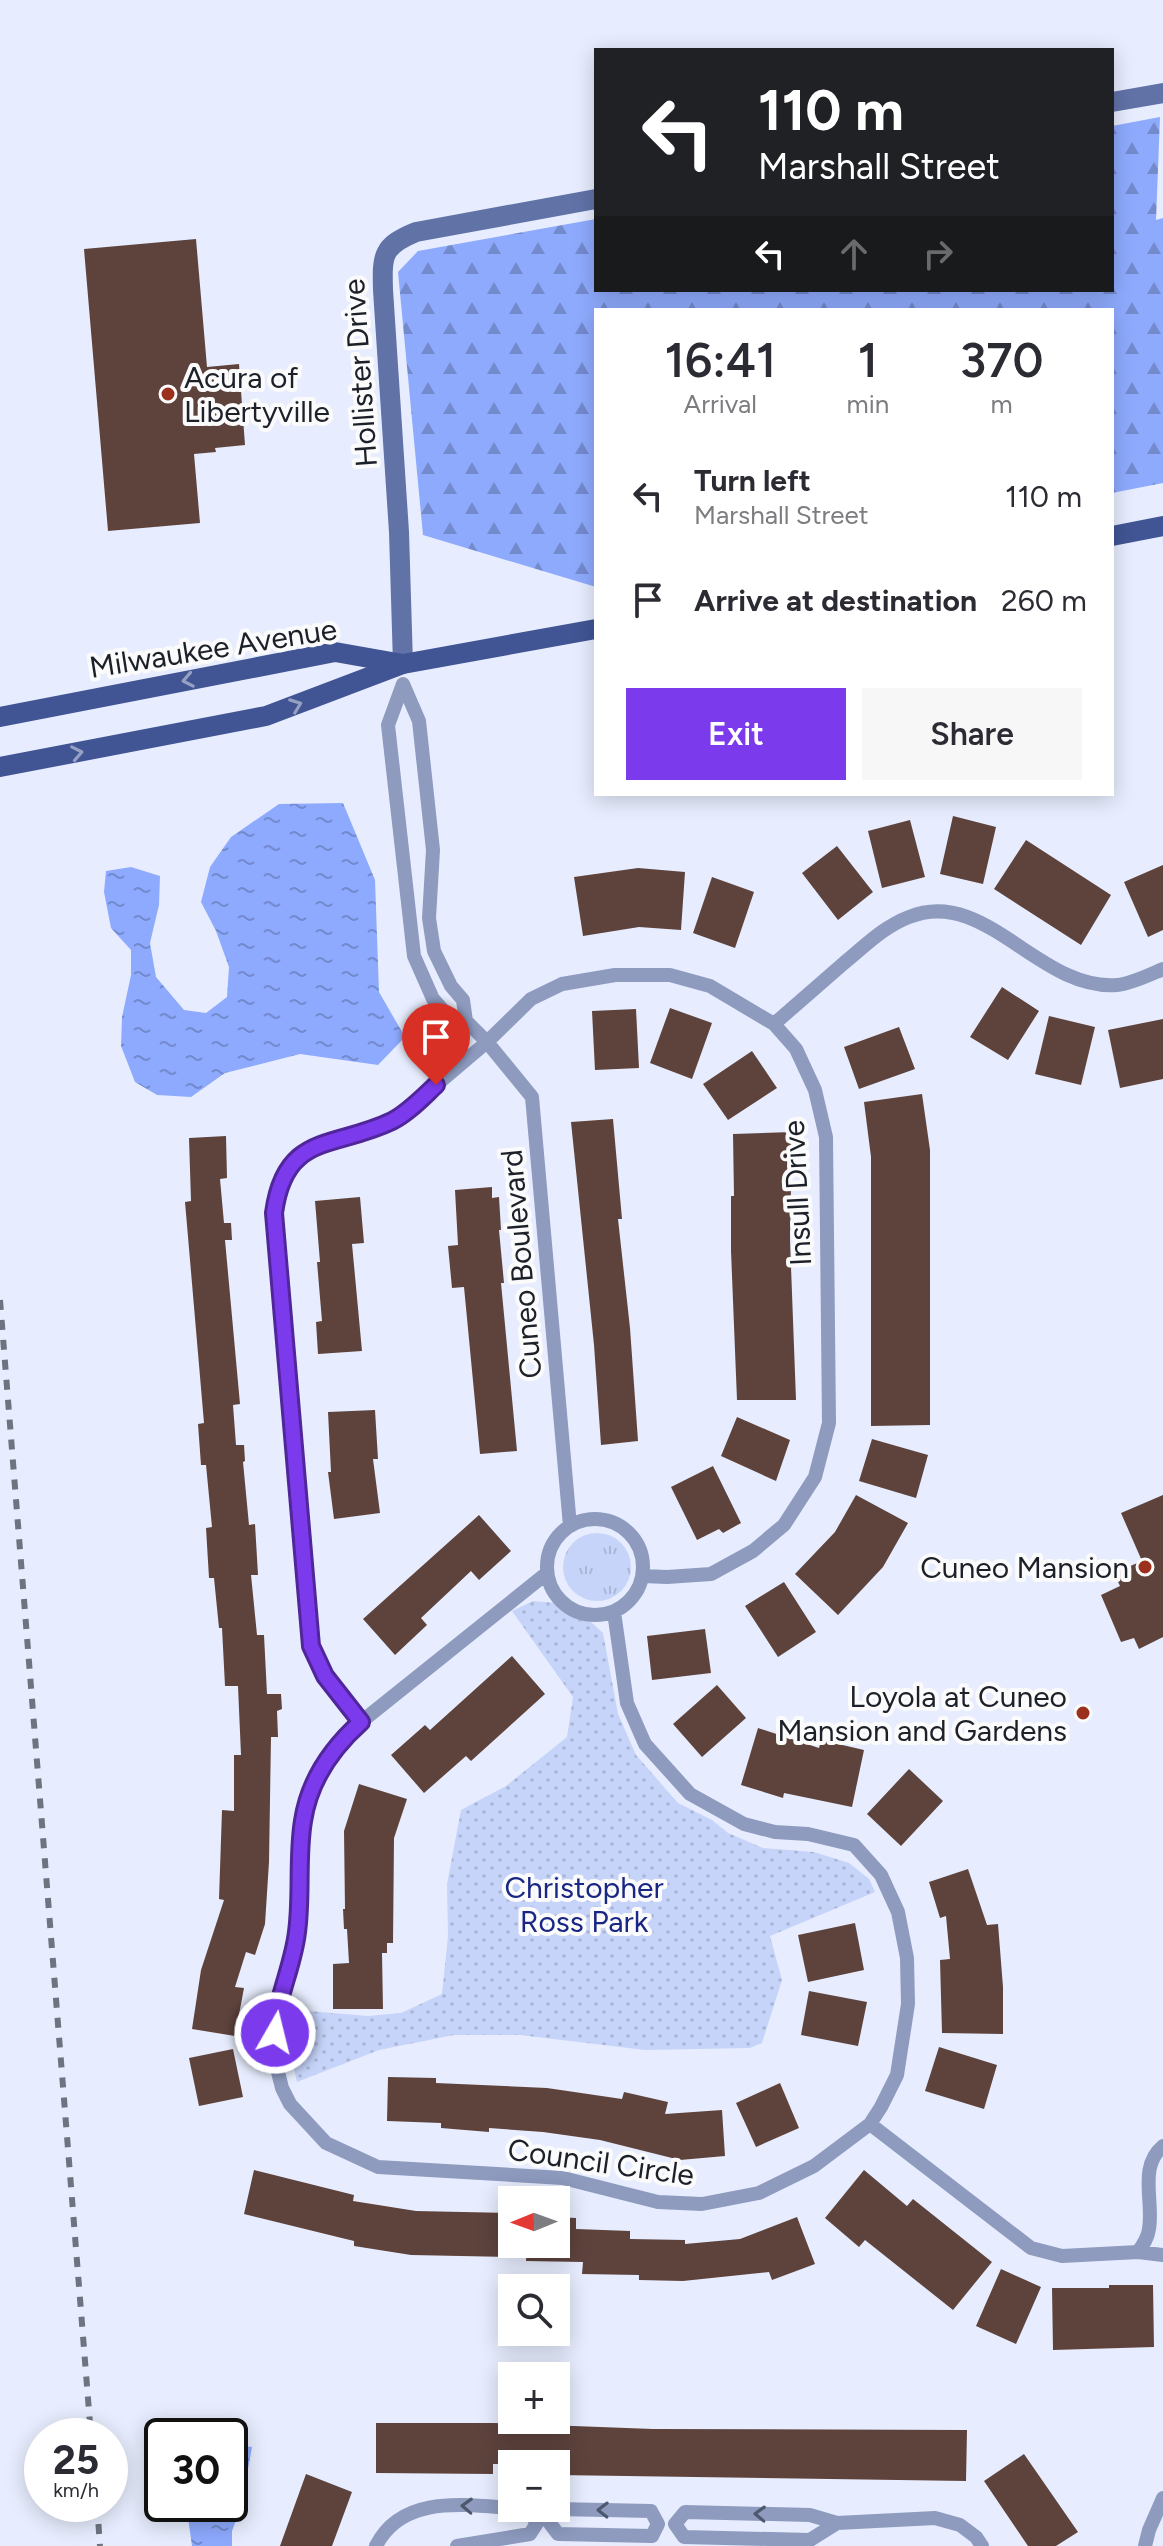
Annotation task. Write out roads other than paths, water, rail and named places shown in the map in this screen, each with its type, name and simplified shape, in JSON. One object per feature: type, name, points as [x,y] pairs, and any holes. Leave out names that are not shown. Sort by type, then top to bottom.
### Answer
[{"type":"main road","points":[[1114,536],[1163,526]]},
{"type":"main road","points":[[403,674],[594,629]]},
{"type":"main road","name":"Milwaukee Avenue","points":[[0,717],[335,652],[403,674]]},
{"type":"main road","name":"Milwaukee Avenue","points":[[0,767],[266,716],[403,674]]},
{"type":"street","points":[[1114,102],[1163,93]]},
{"type":"street","name":"Hollister Drive","points":[[403,674],[399,532],[383,290],[382,264],[386,251],[396,241],[416,232],[594,199]]},
{"type":"street","name":"Cuneo Boulevard","points":[[403,674],[419,721],[433,850],[429,918],[434,951],[451,986],[463,1000],[466,1021]]},
{"type":"street","name":"Cuneo Boulevard","points":[[403,674],[388,725],[414,956],[433,999],[448,1016],[466,1021],[532,1097],[570,1526]]},
{"type":"street","points":[[406,892],[431,890]]},
{"type":"street","points":[[774,1024],[886,928],[912,915],[946,911],[968,918],[1003,935],[1062,975],[1083,983],[1118,985],[1163,969]]},
{"type":"street","name":"Insull Drive","points":[[361,1722],[325,1676],[311,1646],[274,1213],[276,1194],[295,1159],[310,1148],[395,1120],[487,1042],[531,999],[562,984],[615,975],[670,975],[710,986],[774,1024],[796,1049],[815,1090],[826,1137],[829,1423],[815,1477],[784,1525],[753,1551],[711,1574],[643,1576]]},
{"type":"street","points":[[597,1518],[623,1527],[640,1548],[644,1562],[643,1576],[633,1598],[614,1612],[599,1616],[584,1615],[559,1600],[551,1587],[547,1559],[559,1534],[583,1520],[597,1518]]},
{"type":"street","name":"Council Circle","points":[[547,1573],[361,1722],[333,1750],[315,1781],[303,1820],[297,1934],[276,2011],[274,2056],[282,2088],[298,2115],[326,2143],[378,2167],[563,2178],[658,2202],[702,2204],[759,2193],[814,2166],[870,2124],[897,2075],[908,2004],[907,1958],[898,1912],[881,1875],[854,1845],[744,1824],[690,1794],[645,1744],[627,1703],[614,1612]]},
{"type":"street","points":[[870,2124],[1031,2248],[1062,2256],[1138,2252],[1163,2255]]},
{"type":"street","points":[[1138,2252],[1147,2239],[1150,2225],[1151,2161],[1163,2146]]},
{"type":"street","points":[[1145,2546],[1163,2498]]},
{"type":"street","points":[[376,2546],[383,2531],[406,2513],[436,2505],[527,2509],[558,2534],[652,2536],[658,2524]]},
{"type":"street","points":[[457,2546],[530,2534],[557,2509],[651,2511],[658,2524]]},
{"type":"street","points":[[675,2524],[685,2512],[810,2515],[837,2523],[935,2518],[960,2525],[982,2546]]},
{"type":"street","points":[[675,2524],[684,2537],[810,2540],[837,2523]]},
{"type":"street","points":[[658,2524],[675,2524]]},
{"type":"water","points":[[343,803],[375,880],[379,992],[405,1037],[378,1065],[300,1054],[225,1073],[191,1097],[157,1095],[135,1082],[121,1046],[122,1017],[131,975],[131,950],[111,928],[104,892],[106,871],[131,867],[160,876],[159,905],[150,943],[156,977],[184,1010],[206,1013],[227,997],[229,967],[201,902],[210,867],[231,837],[279,804]]},
{"type":"water","points":[[248,2447],[252,2447],[248,2469]]},
{"type":"water","points":[[189,2522],[235,2522],[232,2546],[192,2546]]},
{"type":"railway","points":[[0,1300],[90,2418]]},
{"type":"railway","points":[[98,2522],[100,2546]]},
{"type":"place","name":"Acura of Libertyville","points":[[168,394]]},
{"type":"place","name":"Cuneo Mansion","points":[[1145,1567]]},
{"type":"place","name":"Loyola at Cuneo Mansion and Gardens","points":[[1083,1713]]},
{"type":"park label","name":"Christopher Ross Park","points":[[584,1904]]}]
